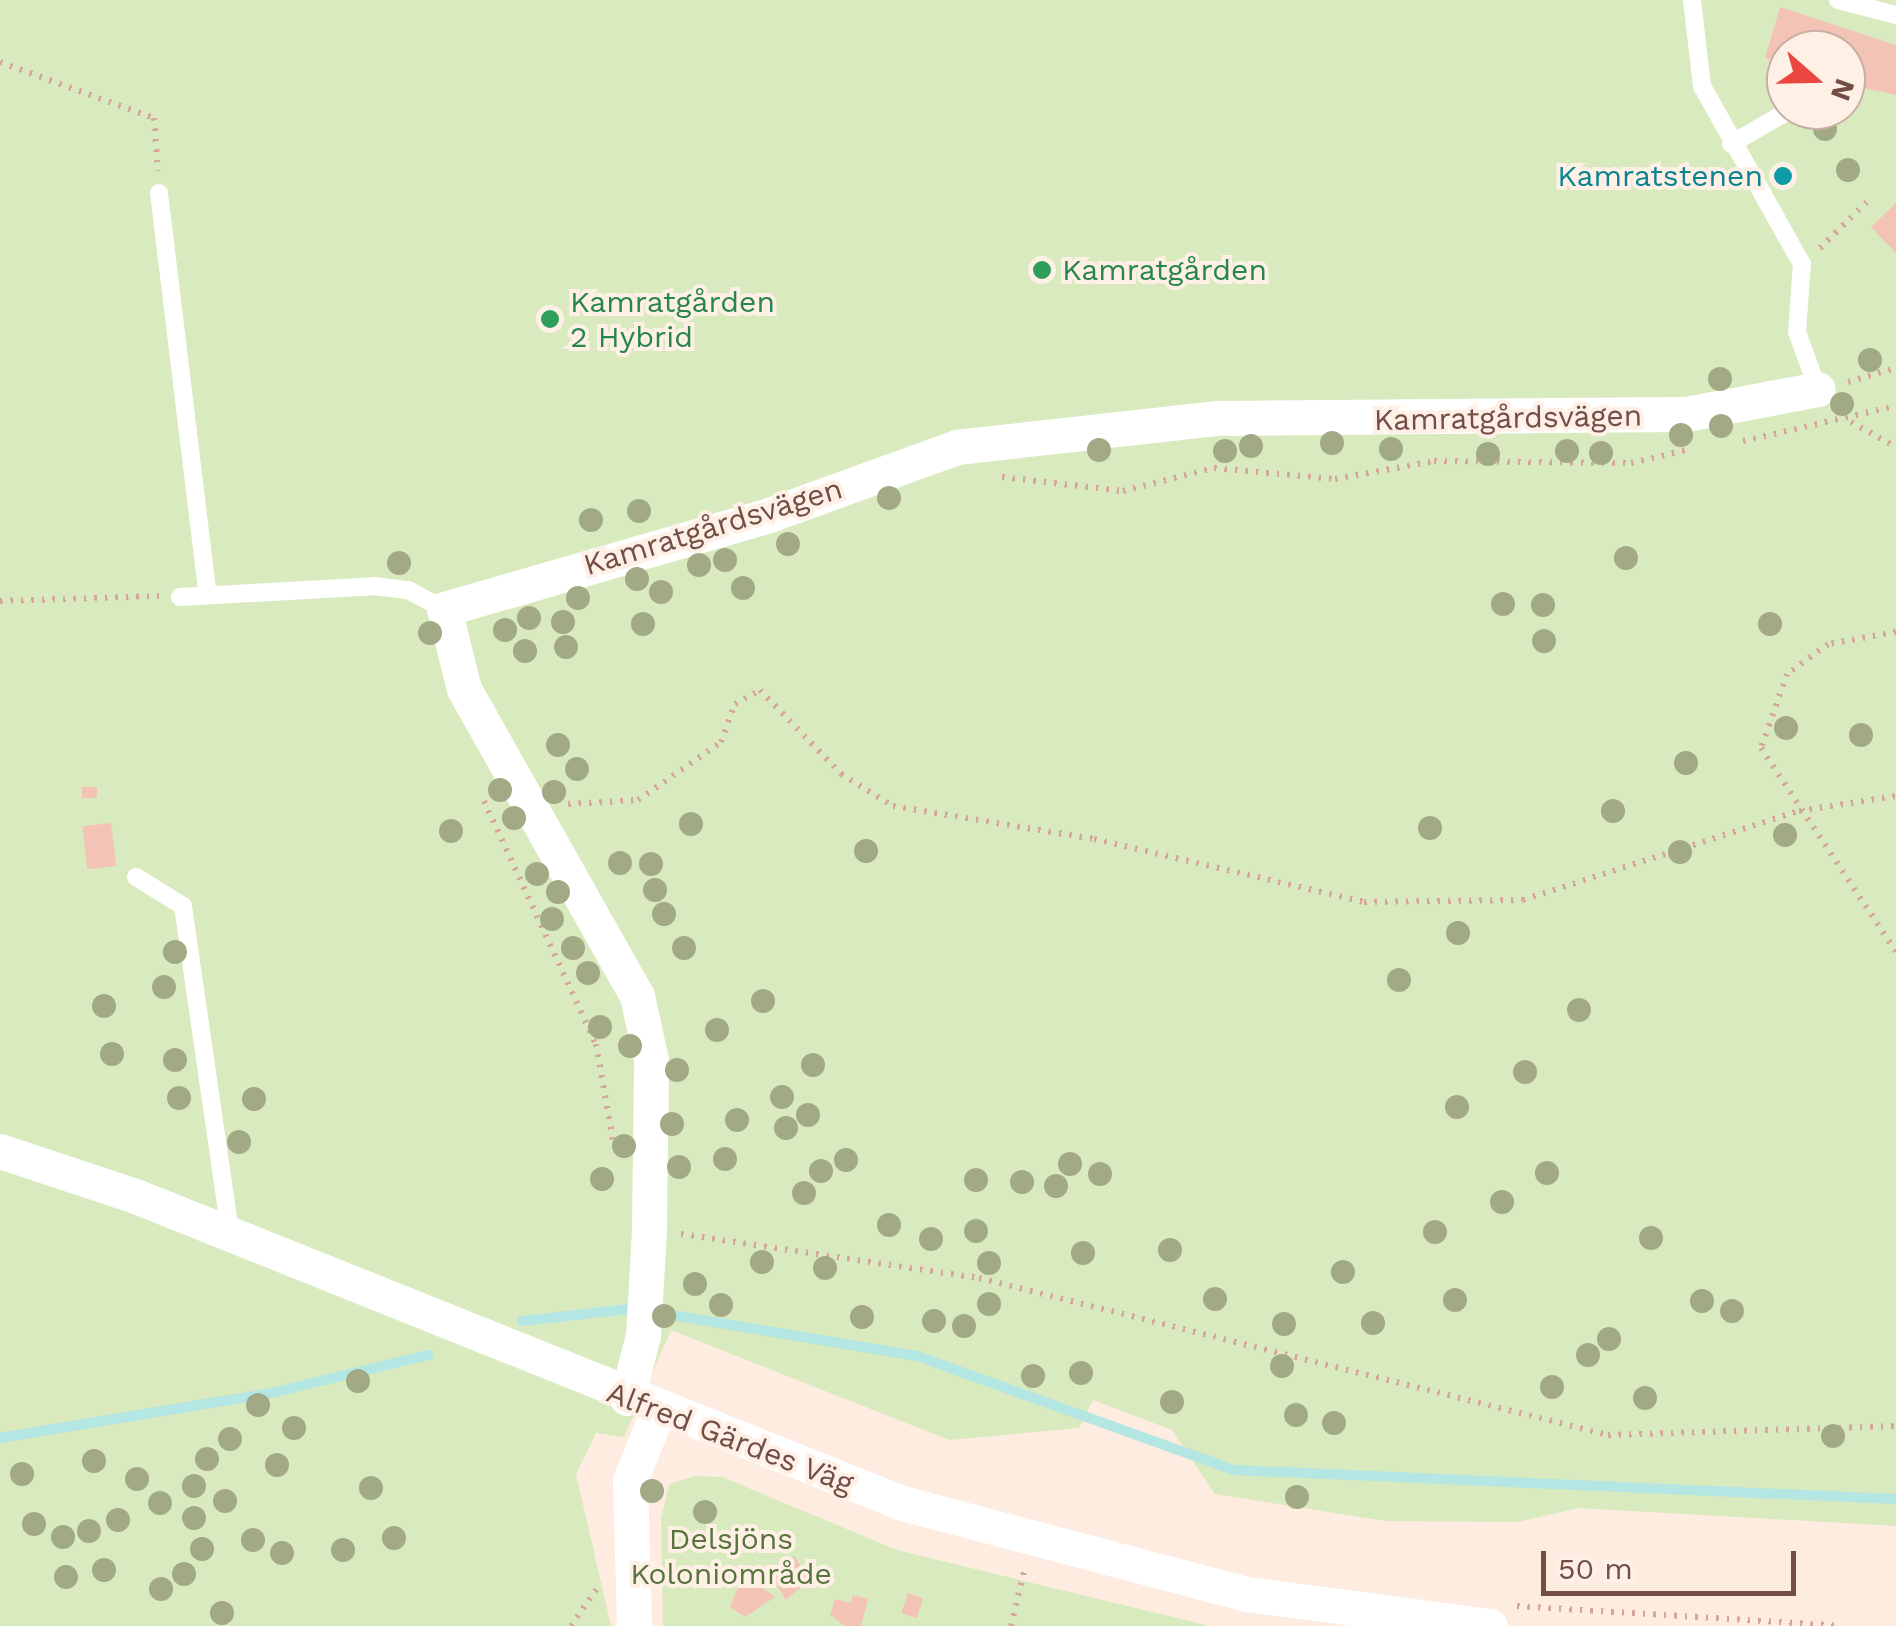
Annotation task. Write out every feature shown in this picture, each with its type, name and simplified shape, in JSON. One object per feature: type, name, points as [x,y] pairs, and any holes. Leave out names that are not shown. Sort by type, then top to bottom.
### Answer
[{"type":"street","name":"Kamratgårdsvägen","points":[[444,609],[992,442],[1215,418],[1686,414],[1818,390]]},
{"type":"street","points":[[444,609],[464,688],[638,996],[651,1060],[643,1405],[630,1480],[634,1626]]},
{"type":"street","name":"Alfred Gärdes Väg","points":[[0,1151],[230,1234],[643,1405],[1028,1541],[1247,1594],[1495,1615]]},
{"type":"lane","points":[[1692,0],[1702,86],[1802,264],[1797,332],[1818,390]]},
{"type":"lane","points":[[1838,0],[1896,16]]},
{"type":"lane","points":[[1732,144],[1766,124]]},
{"type":"lane","points":[[160,193],[208,595]]},
{"type":"lane","points":[[180,597],[374,586],[408,590],[444,609]]},
{"type":"lane","points":[[136,877],[183,906],[230,1234]]},
{"type":"path","points":[[0,62],[154,118],[160,193]]},
{"type":"path","points":[[1802,264],[1869,200]]},
{"type":"path","points":[[1818,390],[1896,368]]},
{"type":"path","points":[[1818,390],[1850,421],[1896,448]]},
{"type":"path","points":[[1730,442],[1850,421],[1896,406]]},
{"type":"path","points":[[982,475],[1122,491],[1214,468],[1336,479],[1434,460],[1631,463],[1694,448]]},
{"type":"path","points":[[0,600],[180,597]]},
{"type":"path","points":[[1896,632],[1828,644],[1786,674],[1761,748],[1799,811],[1896,952]]},
{"type":"path","points":[[532,805],[638,800],[721,742],[735,704],[760,690],[841,774],[893,806],[1094,839],[1364,902],[1524,900],[1799,811],[1896,796]]},
{"type":"path","points":[[475,784],[596,1044],[602,1110],[619,1161]]},
{"type":"path","points":[[650,1230],[979,1278],[1608,1434],[1896,1426]]},
{"type":"path","points":[[1011,1626],[1028,1541]]},
{"type":"path","points":[[1495,1615],[1841,1626]]},
{"type":"green space","points":[[0,0],[1896,0],[1896,1526],[1579,1508],[1518,1522],[1385,1521],[1215,1494],[1172,1430],[1093,1400],[1079,1428],[949,1440],[671,1330],[624,1437],[596,1433],[576,1474],[611,1626],[0,1626]]},
{"type":"green space","name":"Delsjöns Koloniområde","points":[[695,1476],[722,1477],[897,1550],[1210,1626],[663,1626],[661,1519],[669,1484]]},
{"type":"building","points":[[1780,7],[1850,30],[1773,30]]},
{"type":"building","points":[[1866,35],[1896,45],[1896,95],[1866,88]]},
{"type":"building","points":[[1896,203],[1896,253],[1871,227]]},
{"type":"building","points":[[82,787],[97,787],[97,798],[82,798]]},
{"type":"building","points":[[111,823],[116,866],[87,869],[82,827]]},
{"type":"building","points":[[794,1556],[809,1579],[786,1600],[769,1573]]},
{"type":"building","points":[[743,1575],[775,1597],[745,1617],[730,1607]]},
{"type":"building","points":[[908,1593],[923,1598],[917,1618],[902,1613]]},
{"type":"building","points":[[853,1595],[868,1599],[861,1626],[845,1626],[830,1615],[835,1599],[851,1603]]},
{"type":"waterway","points":[[522,1321],[629,1309]]},
{"type":"waterway","points":[[660,1313],[917,1356],[1233,1470],[1896,1499]]},
{"type":"waterway","points":[[0,1438],[271,1393],[428,1355]]},
{"type":"place","name":"Kamratstenen","points":[[1783,176]]},
{"type":"place","name":"Kamratgården","points":[[1042,270]]},
{"type":"place","name":"Kamratgården 2 Hybrid","points":[[550,319]]}]
